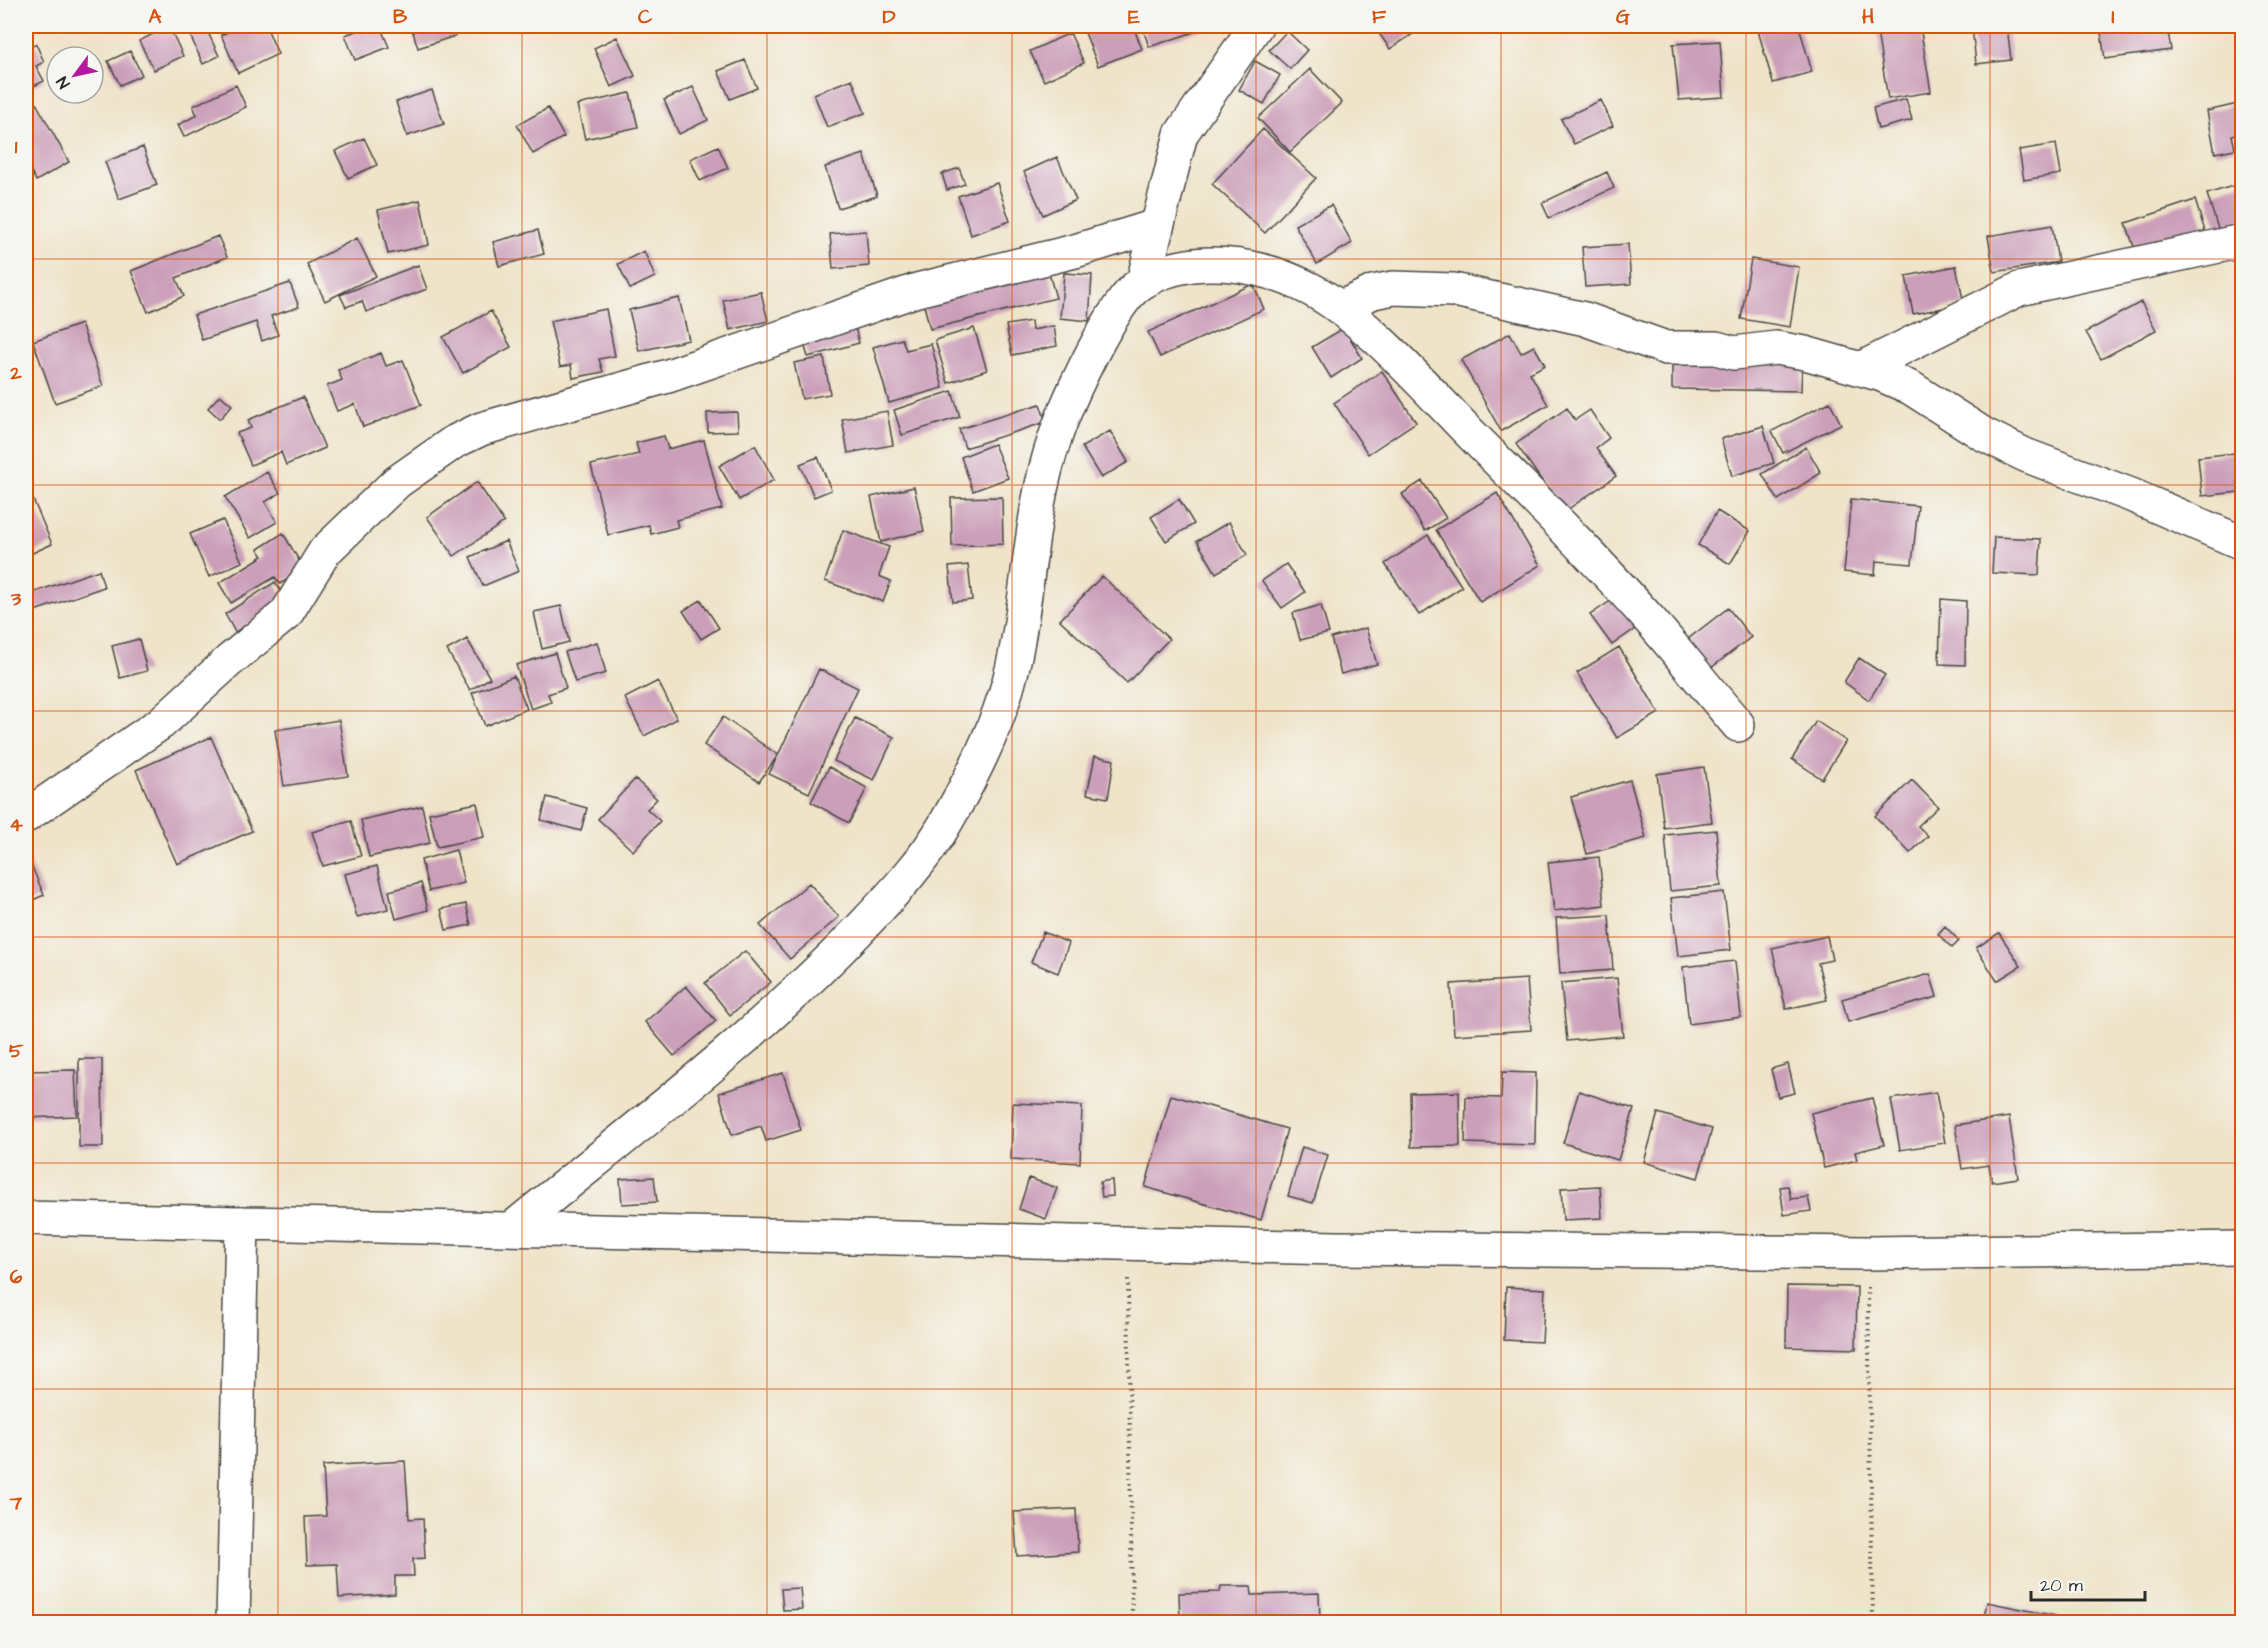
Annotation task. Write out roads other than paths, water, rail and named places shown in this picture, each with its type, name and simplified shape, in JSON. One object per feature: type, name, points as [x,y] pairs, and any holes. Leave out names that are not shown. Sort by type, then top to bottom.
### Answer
[{"type":"street","points":[[1143,282],[1181,134],[1256,26]]},
{"type":"street","points":[[26,816],[161,723],[230,660],[286,614],[325,551],[397,482],[454,442],[481,429],[668,376],[918,290],[1075,251],[1156,226]]},
{"type":"street","points":[[1860,369],[2019,289],[2242,241]]},
{"type":"street","points":[[514,1227],[743,1039],[826,964],[888,899],[942,830],[990,737],[1016,655],[1041,485],[1055,435],[1116,308],[1143,282],[1189,266],[1224,264],[1260,271],[1307,287],[1342,307],[1429,391],[1647,617],[1738,725]]},
{"type":"street","points":[[1342,307],[1374,292],[1394,288],[1454,290],[1585,319],[1666,348],[1716,348],[1734,353],[1776,348],[1804,353],[1860,369],[1911,388],[1983,434],[2025,455],[2131,495],[2242,543]]},
{"type":"street","points":[[26,1218],[514,1227],[1128,1245],[1868,1253],[2242,1248]]},
{"type":"street","points":[[233,1623],[242,1223]]}]
